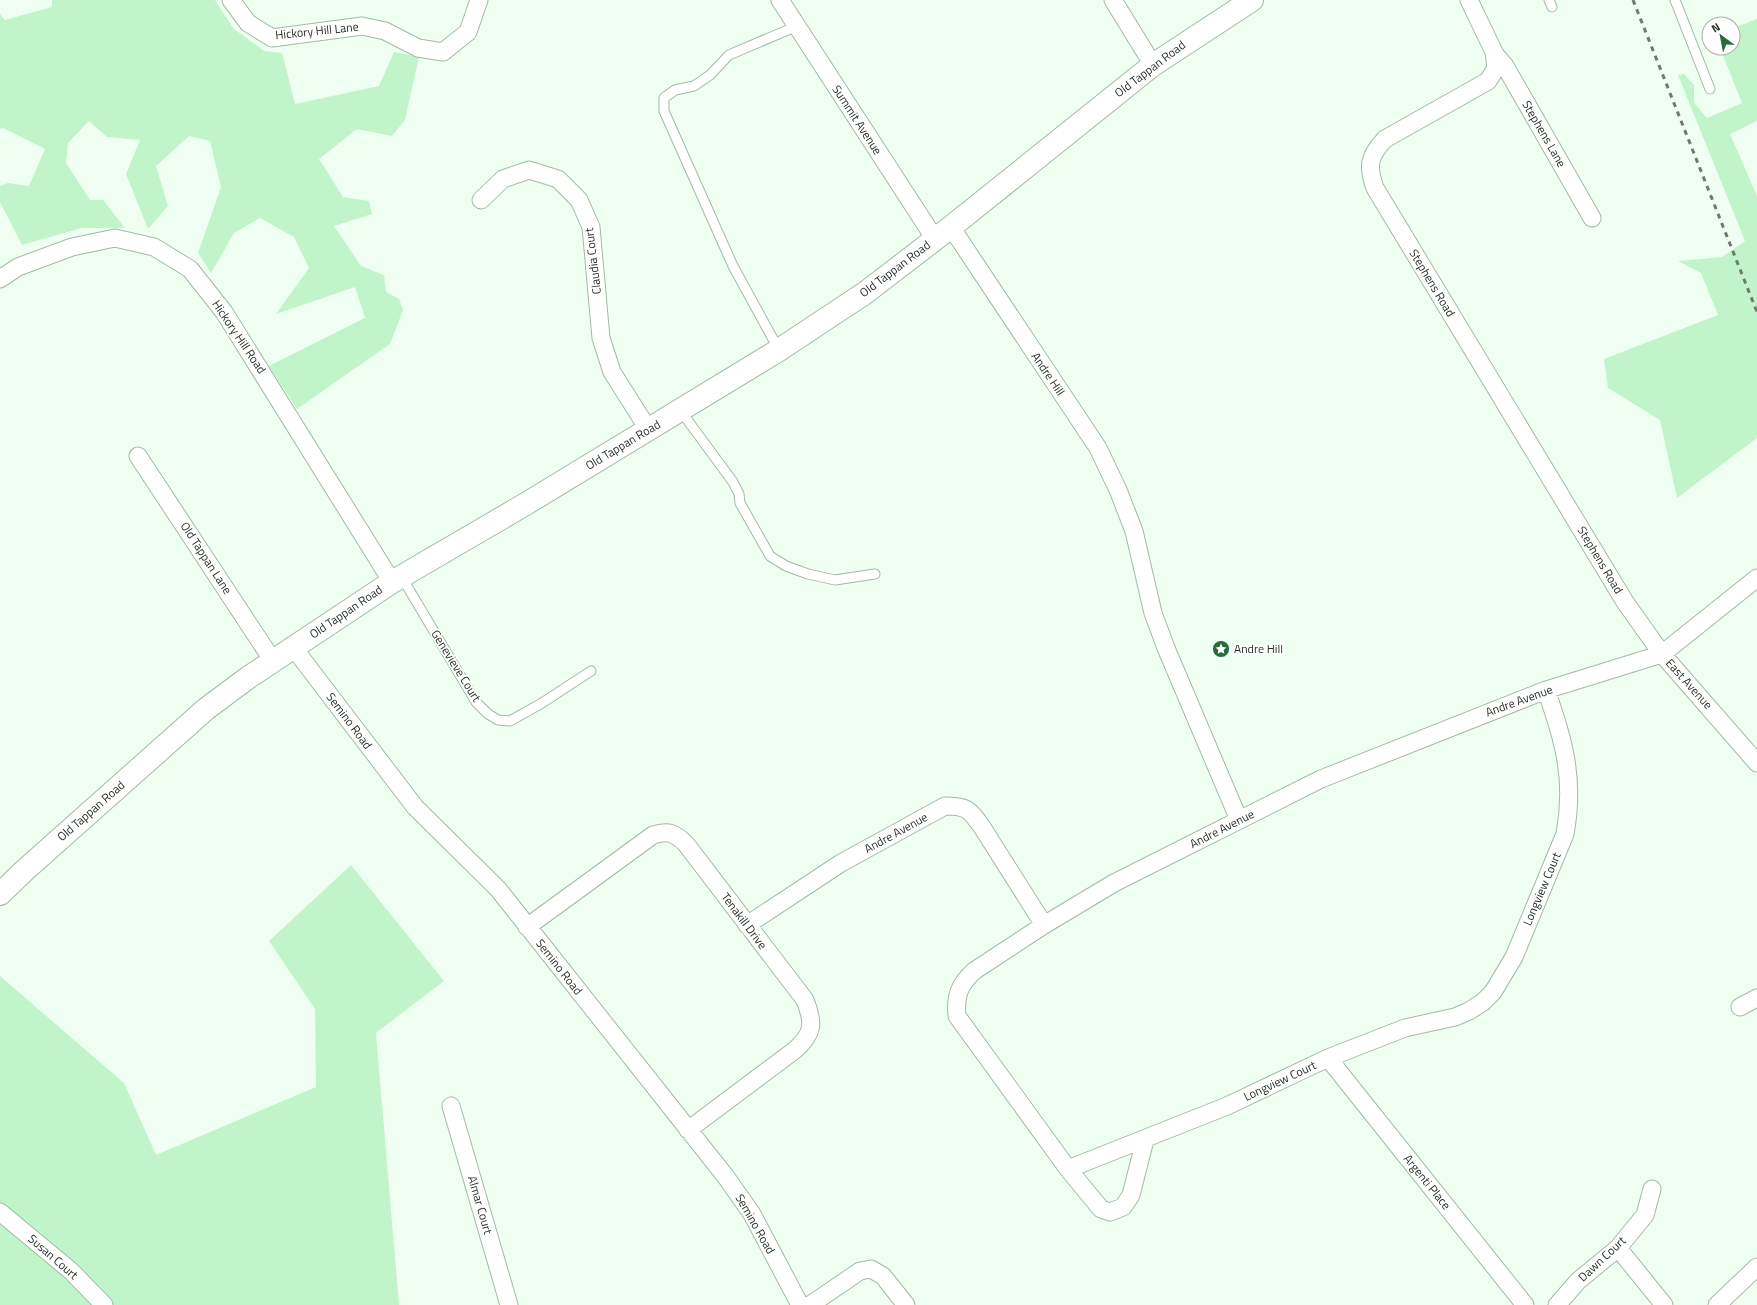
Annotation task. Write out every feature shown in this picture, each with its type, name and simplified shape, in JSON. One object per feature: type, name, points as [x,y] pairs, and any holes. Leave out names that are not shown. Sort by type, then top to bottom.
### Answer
[{"type":"main road","name":"Old Tappan Road","points":[[0,894],[206,709],[273,661],[397,579],[524,505],[780,350],[865,293],[943,233],[1153,65],[1202,31],[1252,0]]},
{"type":"street","name":"Hickory Hill Lane","points":[[231,0],[248,23],[272,38],[362,26],[385,31],[418,48],[443,52],[468,32],[480,0]]},
{"type":"street","name":"Summit Avenue","points":[[780,0],[943,233]]},
{"type":"street","points":[[1113,0],[1153,65]]},
{"type":"street","name":"Stephens Road","points":[[1469,0],[1494,52],[1496,68],[1488,81],[1385,139],[1376,149],[1371,160],[1369,173],[1375,188],[1625,602]]},
{"type":"street","name":"Stephens Lane","points":[[1494,52],[1505,66],[1592,218]]},
{"type":"street","name":"Claudia Court","points":[[481,200],[503,179],[529,170],[558,179],[579,200],[590,228],[601,338],[612,372],[648,429]]},
{"type":"street","name":"Andre Hill","points":[[943,233],[1098,448],[1118,490],[1134,531],[1153,613],[1166,648],[1239,820]]},
{"type":"street","name":"Hickory Hill Road","points":[[0,279],[18,267],[72,247],[115,238],[154,247],[190,269],[229,319],[397,579]]},
{"type":"street","name":"Old Tappan Lane","points":[[138,456],[273,661]]},
{"type":"street","name":"Andre Avenue","points":[[746,925],[841,863],[945,806],[961,806],[974,815],[1044,924],[1114,883],[1321,779],[1546,690],[1662,654],[1757,578]]},
{"type":"street","name":"East Avenue","points":[[1625,602],[1662,654],[1757,763]]},
{"type":"street","name":"Semino Road","points":[[293,647],[415,807],[498,889],[726,1176],[752,1214],[800,1305]]},
{"type":"street","name":"Longview Court","points":[[1068,1169],[1145,1140],[1226,1106],[1328,1058],[1405,1028],[1469,1011],[1483,1002],[1503,976],[1514,957],[1565,834],[1569,812],[1570,791],[1567,762],[1561,733],[1546,690]]},
{"type":"street","name":"Tenakill Drive","points":[[527,927],[647,839],[665,831],[677,835],[686,844],[746,925],[805,1000],[810,1013],[811,1026],[807,1039],[795,1050],[688,1130]]},
{"type":"street","points":[[1044,924],[974,971],[964,981],[958,991],[955,1002],[957,1016],[1068,1169],[1100,1209],[1110,1212],[1123,1207],[1131,1195],[1145,1140]]},
{"type":"street","points":[[1740,1007],[1757,998]]},
{"type":"street","name":"Argenti Place","points":[[1328,1058],[1525,1305]]},
{"type":"street","name":"Almar Court","points":[[451,1106],[509,1305]]},
{"type":"street","name":"Dawn Court","points":[[1557,1305],[1578,1281],[1618,1248],[1645,1215],[1652,1189]]},
{"type":"street","name":"Susan Court","points":[[0,1212],[71,1271],[104,1305]]},
{"type":"street","points":[[1618,1248],[1664,1305]]},
{"type":"street","points":[[1717,1305],[1757,1267]]},
{"type":"street","points":[[810,1305],[860,1271],[871,1269],[883,1276],[906,1305]]},
{"type":"lane","points":[[1675,0],[1710,89]]},
{"type":"lane","points":[[780,350],[733,266],[664,111],[664,98],[675,90],[694,86],[710,75],[729,55],[797,26]]},
{"type":"lane","points":[[680,410],[733,482],[739,494],[740,503],[770,556],[786,566],[808,574],[835,580],[875,574]]},
{"type":"lane","name":"Genevieve Court","points":[[397,579],[476,702],[488,714],[498,720],[510,721],[542,703],[591,671]]},
{"type":"green space","points":[[52,0],[215,0],[233,28],[264,51],[282,53],[295,104],[379,86],[394,52],[419,57],[405,120],[392,136],[357,129],[319,159],[343,197],[369,201],[372,214],[334,226],[361,266],[384,275],[386,292],[399,299],[403,310],[390,344],[297,409],[269,366],[365,318],[355,287],[276,314],[309,268],[294,237],[260,218],[234,233],[211,273],[198,253],[221,187],[210,141],[189,136],[156,166],[168,206],[148,229],[126,174],[140,140],[107,137],[89,121],[68,143],[66,163],[90,200],[103,200],[125,228],[82,228],[22,245],[0,202],[0,186],[8,183],[29,186],[45,149],[3,128],[0,129],[0,14],[5,20],[52,7]]},
{"type":"green space","points":[[1757,19],[1757,121],[1730,134],[1757,196],[1757,438],[1677,498],[1660,420],[1608,388],[1604,359],[1718,315],[1701,273],[1678,261],[1722,257],[1745,241],[1678,75],[1684,74],[1694,85],[1694,103],[1707,118],[1742,103],[1723,56],[1741,56],[1741,25]]},
{"type":"green space","points":[[351,865],[444,981],[376,1033],[399,1305],[0,1305],[0,976],[124,1083],[156,1155],[316,1087],[315,1009],[269,941]]},
{"type":"railway","points":[[1633,0],[1757,312]]},
{"type":"place","name":"Andre Hill","points":[[1221,649]]}]
